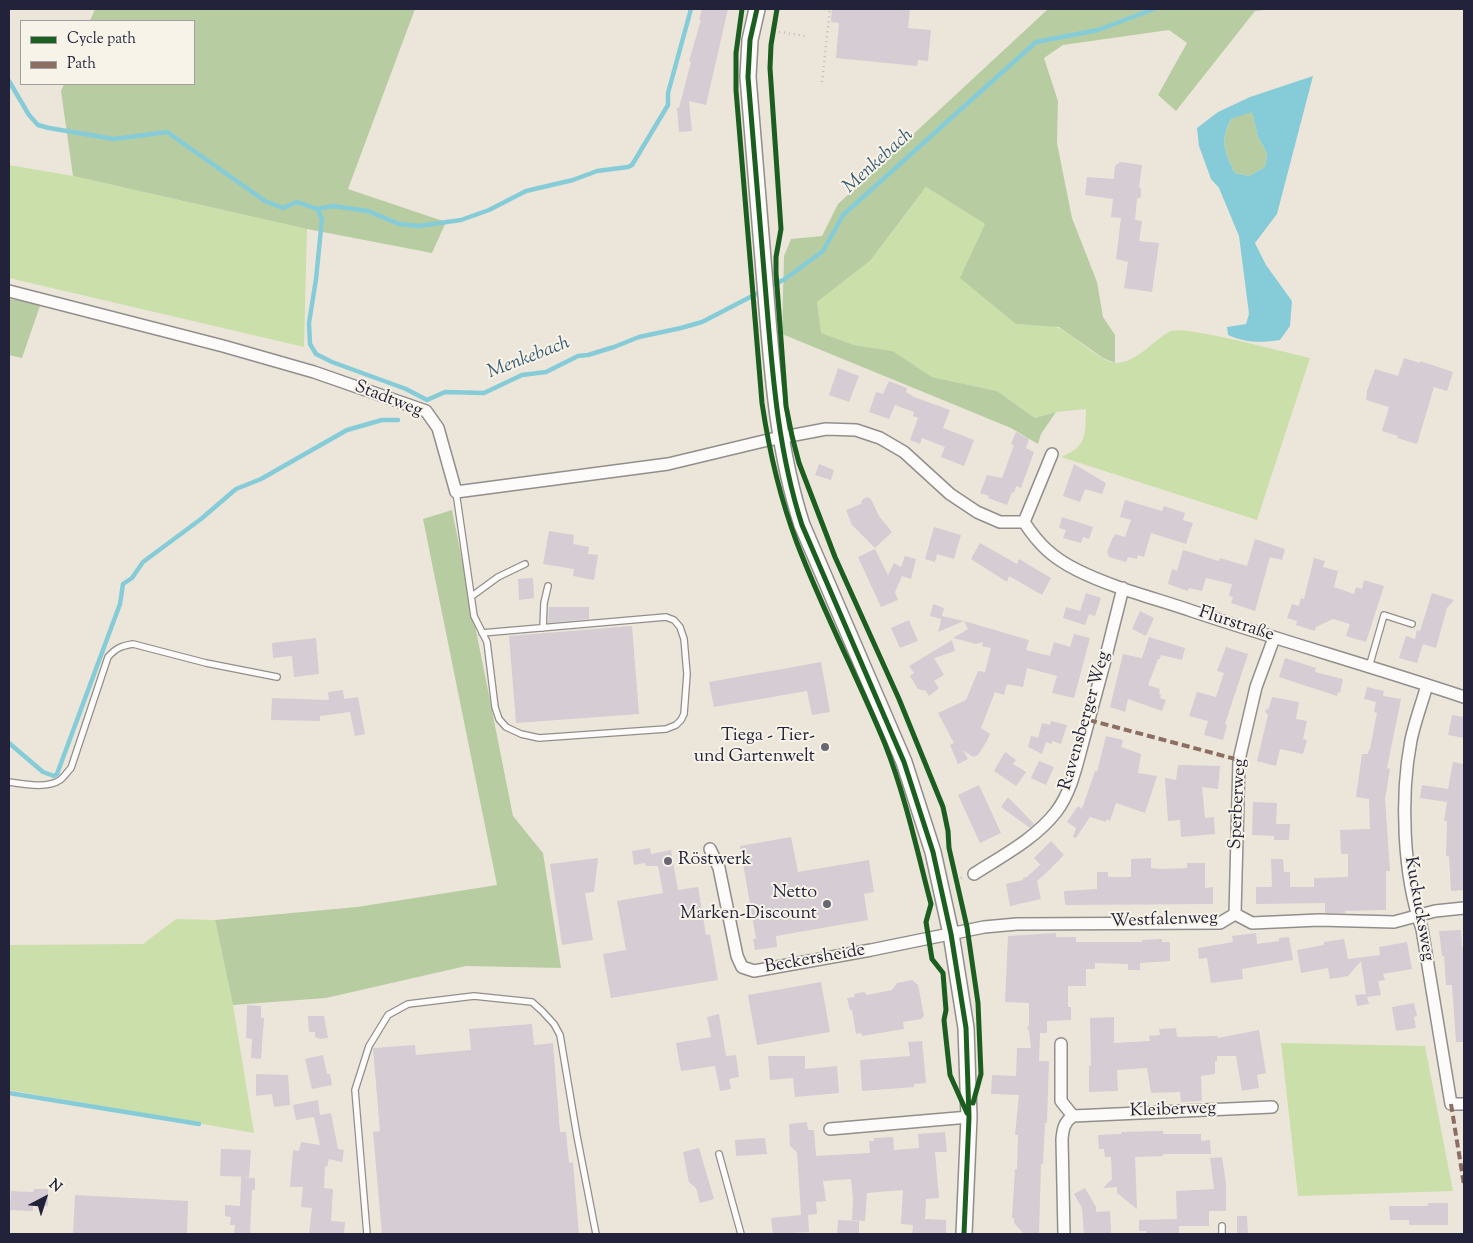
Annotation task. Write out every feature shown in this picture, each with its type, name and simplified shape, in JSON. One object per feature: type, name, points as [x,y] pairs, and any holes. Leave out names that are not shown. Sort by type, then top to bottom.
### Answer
[{"type":"street","points":[[757,9],[750,40],[748,77],[764,278],[780,438],[792,494],[802,525],[904,762],[932,852],[951,934],[966,1028],[969,1117],[964,1234]]},
{"type":"street","name":"Stadtweg","points":[[9,291],[223,346],[296,367],[426,411],[438,428],[456,492]]},
{"type":"street","points":[[456,492],[668,464],[826,429],[856,430],[880,438],[904,452],[950,494],[977,512],[1000,522],[1024,522],[1052,454]]},
{"type":"street","name":"Flurstraße","points":[[1024,522],[1037,541],[1050,553],[1078,570],[1123,588],[1274,638],[1464,697]]},
{"type":"street","name":"Ravensberger Weg","points":[[974,874],[1025,841],[1042,827],[1056,812],[1069,789],[1123,588]]},
{"type":"street","name":"Sperberweg","points":[[1235,914],[1238,760],[1256,687],[1274,638]]},
{"type":"street","name":"Kuckucksweg","points":[[1427,685],[1412,739],[1405,788],[1405,826],[1413,901],[1422,930],[1451,1104],[1464,1104]]},
{"type":"street","name":"Beckersheide","points":[[710,849],[719,868],[736,956],[742,966],[754,971],[951,934]]},
{"type":"street","name":"Westfalenweg","points":[[951,934],[984,927],[1017,924],[1220,922],[1235,914],[1252,923],[1319,920],[1394,922],[1435,911],[1464,908]]},
{"type":"street","points":[[1061,1044],[1061,1102],[1073,1116],[1063,1128],[1062,1139],[1064,1234]]},
{"type":"street","name":"Kleiberweg","points":[[1073,1116],[1272,1107]]},
{"type":"street","points":[[830,1129],[969,1117]]},
{"type":"lane","points":[[456,492],[474,616],[482,633],[487,642],[495,707],[499,719],[506,727],[521,734],[539,738],[666,729],[676,725],[684,714],[687,674],[684,639],[680,627],[674,620],[666,617],[482,633]]},
{"type":"lane","points":[[472,596],[498,577],[525,564]]},
{"type":"lane","points":[[543,628],[544,603],[548,586]]},
{"type":"lane","points":[[1369,667],[1384,615],[1412,624]]},
{"type":"lane","points":[[9,782],[27,785],[50,784],[59,781],[71,768],[108,657],[115,649],[122,646],[133,644],[215,665],[278,677]]},
{"type":"lane","points":[[367,1234],[355,1090],[369,1046],[388,1015],[408,1004],[474,996],[532,1002],[554,1024],[560,1035],[596,1234]]},
{"type":"lane","points":[[719,1154],[741,1234]]},
{"type":"lane","points":[[1222,1226],[1222,1234]]},
{"type":"path","points":[[822,82],[830,9]]},
{"type":"path","points":[[772,38],[775,24]]},
{"type":"path","points":[[774,31],[805,36]]},
{"type":"path","points":[[954,872],[958,887]]},
{"type":"green space","points":[[95,9],[415,9],[348,189],[446,222],[432,253],[307,229],[73,176],[61,91],[64,85],[195,85],[195,20],[90,20]]},
{"type":"green space","points":[[1048,9],[1273,9],[1255,11],[1176,111],[1158,95],[1187,43],[1169,30],[1063,45],[1044,58],[1058,101],[1057,143],[1072,218],[1097,282],[1103,317],[1115,335],[1115,363],[1103,358],[1059,327],[1016,324],[960,278],[985,224],[926,187],[870,261],[817,302],[821,333],[854,345],[893,351],[932,377],[997,391],[1035,418],[1056,412],[1041,434],[1038,444],[1011,428],[782,334],[784,256],[791,239],[822,236],[838,204]]},
{"type":"green space","points":[[1252,111],[1258,137],[1267,153],[1265,167],[1249,176],[1235,173],[1226,152],[1225,134],[1231,119]]},
{"type":"green space","points":[[9,165],[73,176],[307,229],[304,347],[9,278]]},
{"type":"green space","points":[[926,187],[985,224],[1016,324],[1057,327],[1104,359],[1116,363],[1132,359],[1164,335],[1171,331],[1180,330],[1215,336],[1310,358],[1257,520],[1061,457],[1070,453],[1081,444],[1085,432],[1086,409],[1056,412],[1035,418],[997,391],[932,377],[893,351],[854,345],[820,333],[817,302],[870,261]]},
{"type":"green space","points":[[9,299],[41,303],[22,358],[9,355]]},
{"type":"green space","points":[[452,510],[513,816],[543,853],[561,968],[466,966],[326,998],[233,1005],[215,920],[357,907],[497,885],[423,519]]},
{"type":"green space","points":[[176,919],[215,920],[233,1005],[254,1133],[9,1090],[9,945],[143,944]]},
{"type":"green space","points":[[1281,1043],[1425,1046],[1453,1191],[1298,1196]]},
{"type":"water","points":[[1313,76],[1277,214],[1255,243],[1266,265],[1292,301],[1290,326],[1280,340],[1266,342],[1247,341],[1228,335],[1227,327],[1246,324],[1249,314],[1239,236],[1219,188],[1211,179],[1199,146],[1197,128],[1218,112],[1250,97]],"holes":[[[1252,112],[1258,137],[1267,153],[1265,167],[1249,176],[1235,173],[1225,146],[1225,134],[1231,119]]]},
{"type":"building","points":[[702,9],[728,9],[706,105],[689,101],[692,131],[679,132],[677,108],[679,108],[691,62],[689,61],[701,20],[699,20]]},
{"type":"building","points":[[832,9],[910,9],[908,28],[931,30],[928,61],[918,60],[917,66],[836,58],[839,23],[831,22]]},
{"type":"building","points":[[1120,162],[1142,165],[1139,188],[1141,188],[1141,197],[1137,199],[1135,220],[1142,221],[1139,241],[1159,243],[1152,292],[1124,288],[1128,262],[1116,259],[1121,218],[1111,217],[1113,199],[1085,195],[1087,177],[1114,179],[1115,166]]},
{"type":"building","points":[[1404,358],[1420,363],[1420,361],[1453,372],[1447,391],[1434,387],[1417,444],[1382,431],[1389,407],[1366,400],[1367,391],[1375,369],[1398,376]]},
{"type":"building","points":[[838,368],[859,376],[849,402],[829,395]]},
{"type":"building","points":[[889,381],[907,388],[906,392],[914,397],[950,410],[943,428],[974,440],[964,466],[941,457],[945,447],[922,438],[920,444],[910,440],[918,418],[913,416],[914,412],[895,405],[889,419],[869,412],[876,392],[883,394]]},
{"type":"building","points":[[1016,432],[1029,439],[1026,448],[1034,452],[1021,488],[1016,486],[1007,505],[980,493],[987,475],[1002,478],[1014,445],[1011,444]]},
{"type":"building","points":[[819,464],[834,470],[831,480],[815,475]]},
{"type":"building","points":[[1074,464],[1106,483],[1102,494],[1085,489],[1080,502],[1063,496]]},
{"type":"building","points":[[867,497],[871,499],[879,516],[892,532],[875,548],[852,525],[846,510],[861,504],[862,500]]},
{"type":"building","points":[[1125,500],[1162,511],[1164,506],[1185,513],[1183,520],[1193,523],[1186,544],[1151,533],[1144,557],[1138,555],[1137,559],[1128,557],[1126,562],[1109,557],[1107,552],[1113,537],[1115,534],[1125,537],[1131,520],[1120,517]]},
{"type":"building","points":[[1062,517],[1093,527],[1089,539],[1083,537],[1081,543],[1063,538],[1066,530],[1059,528]]},
{"type":"building","points":[[934,527],[961,535],[954,559],[937,554],[935,562],[925,559]]},
{"type":"building","points":[[549,531],[574,535],[573,544],[589,547],[588,554],[598,555],[594,580],[573,576],[574,569],[543,564]]},
{"type":"building","points":[[1255,539],[1285,549],[1282,560],[1270,557],[1255,611],[1231,603],[1233,597],[1229,596],[1232,584],[1206,578],[1202,591],[1189,588],[1188,591],[1168,584],[1172,569],[1177,571],[1183,550],[1219,561],[1220,558],[1247,566]]},
{"type":"building","points":[[980,543],[1017,564],[1019,559],[1051,578],[1042,595],[1009,576],[1007,582],[971,559]]},
{"type":"building","points":[[875,549],[888,575],[894,563],[901,567],[905,556],[916,559],[911,579],[902,576],[895,592],[898,600],[881,607],[858,557]]},
{"type":"building","points":[[1314,558],[1325,561],[1323,567],[1338,571],[1334,587],[1354,594],[1356,587],[1362,589],[1364,580],[1384,586],[1366,642],[1346,636],[1350,624],[1333,619],[1316,627],[1315,631],[1296,625],[1297,621],[1287,618],[1292,604],[1299,606],[1301,598],[1304,599]]},
{"type":"building","points":[[533,578],[534,598],[519,600],[518,579]]},
{"type":"building","points":[[1086,593],[1101,598],[1095,616],[1089,614],[1085,625],[1063,618],[1066,607],[1080,611]]},
{"type":"building","points":[[1432,593],[1454,600],[1447,608],[1436,648],[1423,644],[1417,663],[1399,658],[1406,636],[1415,639],[1417,630],[1420,631]]},
{"type":"building","points":[[933,604],[944,608],[941,619],[930,616]]},
{"type":"building","points":[[549,607],[589,607],[589,619],[548,623]]},
{"type":"building","points":[[1140,611],[1154,618],[1146,636],[1132,629]]},
{"type":"building","points":[[942,616],[964,621],[938,632]]},
{"type":"building","points":[[909,620],[918,641],[900,648],[891,628]]},
{"type":"building","points":[[964,621],[1029,640],[1026,650],[1050,656],[1054,642],[1070,647],[1074,634],[1090,638],[1074,698],[1052,693],[1057,676],[1027,668],[1023,687],[1007,684],[1004,695],[995,692],[981,728],[990,734],[987,741],[978,755],[973,757],[963,750],[968,759],[958,764],[950,745],[954,743],[938,713],[966,700],[978,671],[985,672],[991,648],[982,646],[983,642],[976,644],[953,638],[968,629]]},
{"type":"building","points":[[632,626],[639,714],[516,723],[509,636]]},
{"type":"building","points":[[1149,637],[1185,648],[1182,660],[1161,655],[1148,685],[1160,689],[1160,698],[1166,700],[1162,711],[1128,699],[1125,712],[1110,707],[1123,654],[1142,658]]},
{"type":"building","points":[[316,638],[319,674],[294,677],[292,656],[273,658],[272,643]]},
{"type":"building","points":[[952,640],[955,651],[934,658],[944,675],[934,681],[939,688],[929,696],[926,691],[918,689],[910,676],[914,673],[909,666]]},
{"type":"building","points":[[1226,647],[1248,654],[1225,724],[1227,725],[1223,740],[1204,735],[1208,721],[1189,716],[1197,692],[1216,697],[1224,673],[1217,671]]},
{"type":"building","points":[[1285,658],[1316,668],[1315,672],[1343,679],[1340,693],[1338,692],[1337,696],[1279,677]]},
{"type":"building","points":[[821,662],[830,712],[812,715],[807,691],[714,707],[709,682]]},
{"type":"building","points":[[1367,687],[1384,691],[1383,696],[1401,699],[1387,768],[1390,769],[1385,799],[1390,871],[1386,871],[1386,910],[1325,913],[1325,903],[1256,904],[1256,887],[1272,887],[1271,859],[1283,859],[1284,872],[1290,872],[1290,887],[1314,887],[1314,878],[1348,877],[1348,854],[1341,854],[1340,830],[1370,829],[1369,799],[1356,797],[1362,754],[1368,754],[1370,749],[1377,713],[1374,712],[1376,702],[1364,699]]},
{"type":"building","points":[[343,690],[344,699],[358,697],[365,734],[355,736],[350,712],[320,716],[320,721],[271,720],[272,698],[329,700],[328,692]]},
{"type":"building","points":[[1272,697],[1299,702],[1296,719],[1307,721],[1303,739],[1307,740],[1303,754],[1280,749],[1276,766],[1257,761],[1268,715],[1265,711],[1269,708]]},
{"type":"building","points":[[1452,715],[1464,717],[1464,738],[1448,735]]},
{"type":"building","points":[[1051,721],[1067,725],[1061,744],[1052,741],[1052,744],[1046,742],[1042,754],[1028,747],[1031,736],[1038,738],[1042,723],[1050,725]]},
{"type":"building","points":[[1106,736],[1123,740],[1121,747],[1141,754],[1138,773],[1157,776],[1145,813],[1116,803],[1110,821],[1106,819],[1106,822],[1090,817],[1076,838],[1073,837],[1076,828],[1067,822],[1078,806],[1082,809],[1095,771],[1097,772]]},
{"type":"building","points":[[1005,752],[1016,760],[1013,764],[1026,772],[1016,786],[994,771]]},
{"type":"building","points":[[1039,761],[1054,767],[1046,785],[1031,778]]},
{"type":"building","points":[[1453,762],[1464,764],[1464,890],[1451,891],[1449,856],[1446,856],[1447,821],[1444,821],[1447,802],[1420,798],[1422,785],[1448,789]]},
{"type":"building","points":[[1178,765],[1220,766],[1218,789],[1202,787],[1205,818],[1214,817],[1215,834],[1181,837],[1180,820],[1168,821],[1165,778],[1176,780]]},
{"type":"building","points":[[979,785],[1001,833],[980,843],[958,795]]},
{"type":"building","points":[[1008,797],[1034,824],[1030,828],[1001,807]]},
{"type":"building","points":[[1253,802],[1277,803],[1276,824],[1290,824],[1289,840],[1274,840],[1274,836],[1252,835]]},
{"type":"building","points":[[791,837],[798,872],[869,860],[874,892],[864,894],[868,920],[776,936],[777,947],[755,950],[753,939],[756,939],[740,846]]},
{"type":"building","points":[[1051,841],[1064,855],[1047,872],[1034,858]]},
{"type":"building","points":[[650,848],[651,854],[671,850],[678,890],[698,887],[706,935],[710,934],[718,980],[611,998],[603,954],[626,950],[617,901],[663,893],[658,866],[646,866],[645,863],[634,865],[632,851]]},
{"type":"building","points":[[598,858],[594,892],[585,893],[593,940],[562,945],[550,864]]},
{"type":"building","points":[[1151,858],[1151,868],[1161,869],[1187,868],[1187,863],[1205,863],[1205,888],[1213,887],[1213,904],[1065,905],[1064,891],[1097,889],[1097,872],[1108,872],[1108,877],[1131,877],[1131,859]]},
{"type":"building","points":[[1040,865],[1047,872],[1037,881],[1041,899],[1010,906],[1006,884],[1023,880]]},
{"type":"building","points":[[1461,930],[1462,947],[1464,947],[1464,1042],[1456,1042],[1452,985],[1446,985],[1444,956],[1442,956],[1439,931]]},
{"type":"building","points":[[1056,933],[1056,937],[1076,937],[1076,942],[1142,942],[1142,940],[1162,939],[1162,942],[1170,942],[1170,961],[1140,963],[1140,970],[1128,970],[1128,964],[1095,963],[1095,969],[1086,969],[1086,986],[1068,986],[1068,1007],[1071,1007],[1071,1020],[1047,1021],[1047,1033],[1040,1033],[1039,1061],[1049,1061],[1047,1123],[1045,1123],[1043,1164],[1041,1164],[1039,1234],[1024,1234],[1014,1223],[1014,1218],[1012,1218],[1015,1169],[1017,1169],[1018,1135],[1015,1135],[1019,1095],[991,1094],[992,1075],[1016,1076],[1017,1048],[1031,1048],[1027,1028],[1029,1025],[1029,1003],[1005,1002],[1008,936]]},
{"type":"building","points":[[1256,933],[1257,944],[1279,941],[1279,938],[1289,937],[1293,960],[1242,969],[1243,979],[1211,983],[1207,958],[1199,959],[1198,948],[1233,942],[1232,936]]},
{"type":"building","points":[[1344,939],[1348,959],[1380,955],[1379,947],[1407,942],[1412,969],[1383,974],[1385,980],[1378,981],[1381,995],[1367,997],[1369,1004],[1357,1006],[1355,995],[1366,994],[1361,961],[1348,976],[1330,979],[1328,968],[1301,973],[1297,950],[1324,945],[1324,942]]},
{"type":"building","points":[[912,980],[918,985],[924,1016],[921,1019],[903,1022],[904,1029],[862,1036],[861,1033],[856,1034],[852,1010],[850,1010],[847,998],[855,997],[854,994],[864,992],[867,995],[892,990],[897,983]]},
{"type":"building","points":[[821,982],[830,1032],[757,1045],[748,995]]},
{"type":"building","points":[[1414,1003],[1417,1016],[1414,1017],[1416,1028],[1396,1031],[1392,1007]]},
{"type":"building","points":[[247,1005],[261,1006],[261,1018],[264,1018],[261,1059],[251,1058],[252,1039],[246,1038]]},
{"type":"building","points":[[719,1014],[726,1056],[736,1055],[739,1077],[729,1079],[731,1089],[720,1091],[715,1066],[681,1071],[676,1043],[711,1037],[707,1017]]},
{"type":"building","points":[[308,1016],[324,1016],[328,1038],[320,1039],[315,1037],[315,1032],[309,1032]]},
{"type":"building","points":[[1114,1017],[1114,1043],[1150,1041],[1149,1036],[1160,1035],[1159,1029],[1176,1028],[1177,1037],[1217,1036],[1218,1038],[1259,1030],[1266,1073],[1257,1075],[1259,1088],[1242,1091],[1236,1056],[1217,1056],[1215,1074],[1201,1076],[1202,1101],[1181,1102],[1180,1092],[1151,1093],[1147,1068],[1117,1070],[1118,1091],[1089,1092],[1089,1066],[1091,1065],[1090,1018]]},
{"type":"building","points":[[532,1024],[534,1045],[553,1043],[560,1132],[566,1132],[569,1163],[573,1162],[579,1234],[382,1234],[373,1132],[380,1131],[373,1048],[415,1045],[416,1055],[471,1050],[469,1029]]},
{"type":"building","points":[[922,1041],[926,1083],[914,1084],[914,1087],[862,1091],[860,1060],[910,1056],[908,1042]]},
{"type":"building","points":[[323,1055],[327,1074],[330,1074],[332,1085],[312,1089],[305,1059]]},
{"type":"building","points":[[768,1056],[805,1056],[805,1069],[837,1066],[839,1093],[795,1097],[793,1078],[770,1080]]},
{"type":"building","points":[[256,1074],[288,1075],[290,1105],[274,1107],[272,1094],[256,1096]]},
{"type":"building","points":[[318,1100],[320,1115],[331,1113],[338,1149],[344,1150],[342,1162],[329,1159],[327,1167],[325,1166],[324,1188],[333,1189],[331,1221],[345,1222],[344,1234],[309,1234],[312,1208],[301,1207],[303,1187],[290,1187],[293,1150],[299,1151],[301,1142],[320,1145],[314,1117],[296,1120],[293,1105]]},
{"type":"building","points":[[807,1122],[808,1130],[814,1130],[816,1156],[870,1153],[869,1141],[874,1141],[874,1138],[893,1137],[894,1150],[919,1148],[918,1134],[945,1132],[947,1152],[935,1152],[939,1198],[926,1199],[925,1219],[946,1220],[946,1234],[912,1234],[913,1225],[901,1224],[903,1190],[867,1193],[865,1221],[852,1220],[851,1179],[823,1181],[826,1201],[816,1202],[817,1214],[808,1215],[809,1232],[773,1234],[771,1218],[801,1215],[797,1152],[790,1146],[789,1124]]},
{"type":"building","points":[[1163,1131],[1163,1134],[1201,1134],[1201,1141],[1210,1140],[1211,1154],[1163,1154],[1163,1156],[1135,1157],[1137,1209],[1117,1193],[1117,1187],[1103,1188],[1112,1179],[1111,1157],[1105,1157],[1104,1149],[1099,1149],[1098,1135],[1121,1134],[1121,1132]]},
{"type":"building","points":[[765,1138],[767,1154],[736,1156],[735,1140]]},
{"type":"building","points":[[699,1148],[714,1199],[700,1203],[696,1188],[689,1182],[683,1152]]},
{"type":"building","points":[[221,1149],[251,1150],[249,1177],[220,1176]]},
{"type":"building","points":[[1222,1157],[1226,1184],[1226,1211],[1209,1211],[1209,1226],[1179,1226],[1179,1234],[1146,1234],[1146,1231],[1139,1231],[1139,1220],[1177,1219],[1176,1191],[1214,1189],[1210,1158]]},
{"type":"building","points":[[241,1177],[255,1178],[255,1190],[252,1190],[250,1234],[234,1234],[235,1225],[230,1225],[231,1217],[225,1216],[225,1205],[240,1206]]},
{"type":"building","points":[[1085,1188],[1096,1207],[1096,1212],[1110,1211],[1111,1234],[1084,1234],[1082,1208],[1074,1194]]},
{"type":"building","points":[[34,1189],[48,1189],[48,1206],[33,1205],[33,1211],[10,1210],[11,1191],[33,1192]]},
{"type":"building","points":[[75,1195],[188,1201],[187,1234],[73,1234]]},
{"type":"building","points":[[1428,1203],[1448,1203],[1448,1225],[1409,1225],[1409,1220],[1390,1220],[1389,1206],[1428,1206]]},
{"type":"building","points":[[1237,1216],[1247,1216],[1248,1234],[1237,1234]]},
{"type":"building","points":[[838,1220],[859,1221],[859,1234],[837,1234]]},
{"type":"waterway","points":[[317,209],[333,206],[368,211],[399,224],[419,226],[461,220],[489,210],[526,191],[573,180],[597,171],[632,165],[668,105],[668,93],[691,9]]},
{"type":"waterway","name":"Menkebach","points":[[769,287],[785,279],[823,251],[843,215],[1036,42],[1098,30],[1154,9]]},
{"type":"waterway","name":"Menkebach","points":[[9,81],[29,115],[38,125],[114,139],[167,132],[265,201],[283,208],[297,202],[317,209],[322,219],[309,323],[310,344],[316,354],[332,362],[406,389],[427,400],[445,392],[484,393],[522,375],[546,372],[578,356],[614,347],[639,337],[702,322],[762,291]]},
{"type":"waterway","points":[[9,743],[43,772],[54,776],[57,774],[120,604],[123,584],[132,578],[143,562],[201,519],[236,489],[261,479],[347,430],[382,420],[398,420]]},
{"type":"waterway","points":[[9,1093],[199,1124]]},
{"type":"marked path","points":[[1089,720],[1239,760]]},
{"type":"marked path","points":[[1451,1104],[1464,1185]]},
{"type":"cycle path","points":[[742,9],[736,53],[736,90],[762,403],[768,438],[780,491],[797,543],[885,744],[905,803],[931,904],[926,922],[932,959],[943,973],[946,1010],[944,1020],[950,1075],[967,1113]]},
{"type":"cycle path","points":[[757,9],[750,40],[748,77],[772,363],[782,444],[802,525],[904,762],[933,852],[951,934],[966,1028],[969,1117],[964,1234]]},
{"type":"cycle path","points":[[777,9],[771,45],[770,68],[781,229],[776,257],[776,273],[786,406],[799,463],[835,557],[899,699],[943,807],[949,848],[967,927],[978,1003],[981,1074],[973,1103]]},
{"type":"place","name":"Tiega - Tier- und Gartenwelt","points":[[825,747]]},
{"type":"place","name":"Röstwerk","points":[[668,861]]},
{"type":"place","name":"Netto Marken-Discount","points":[[827,904]]}]
